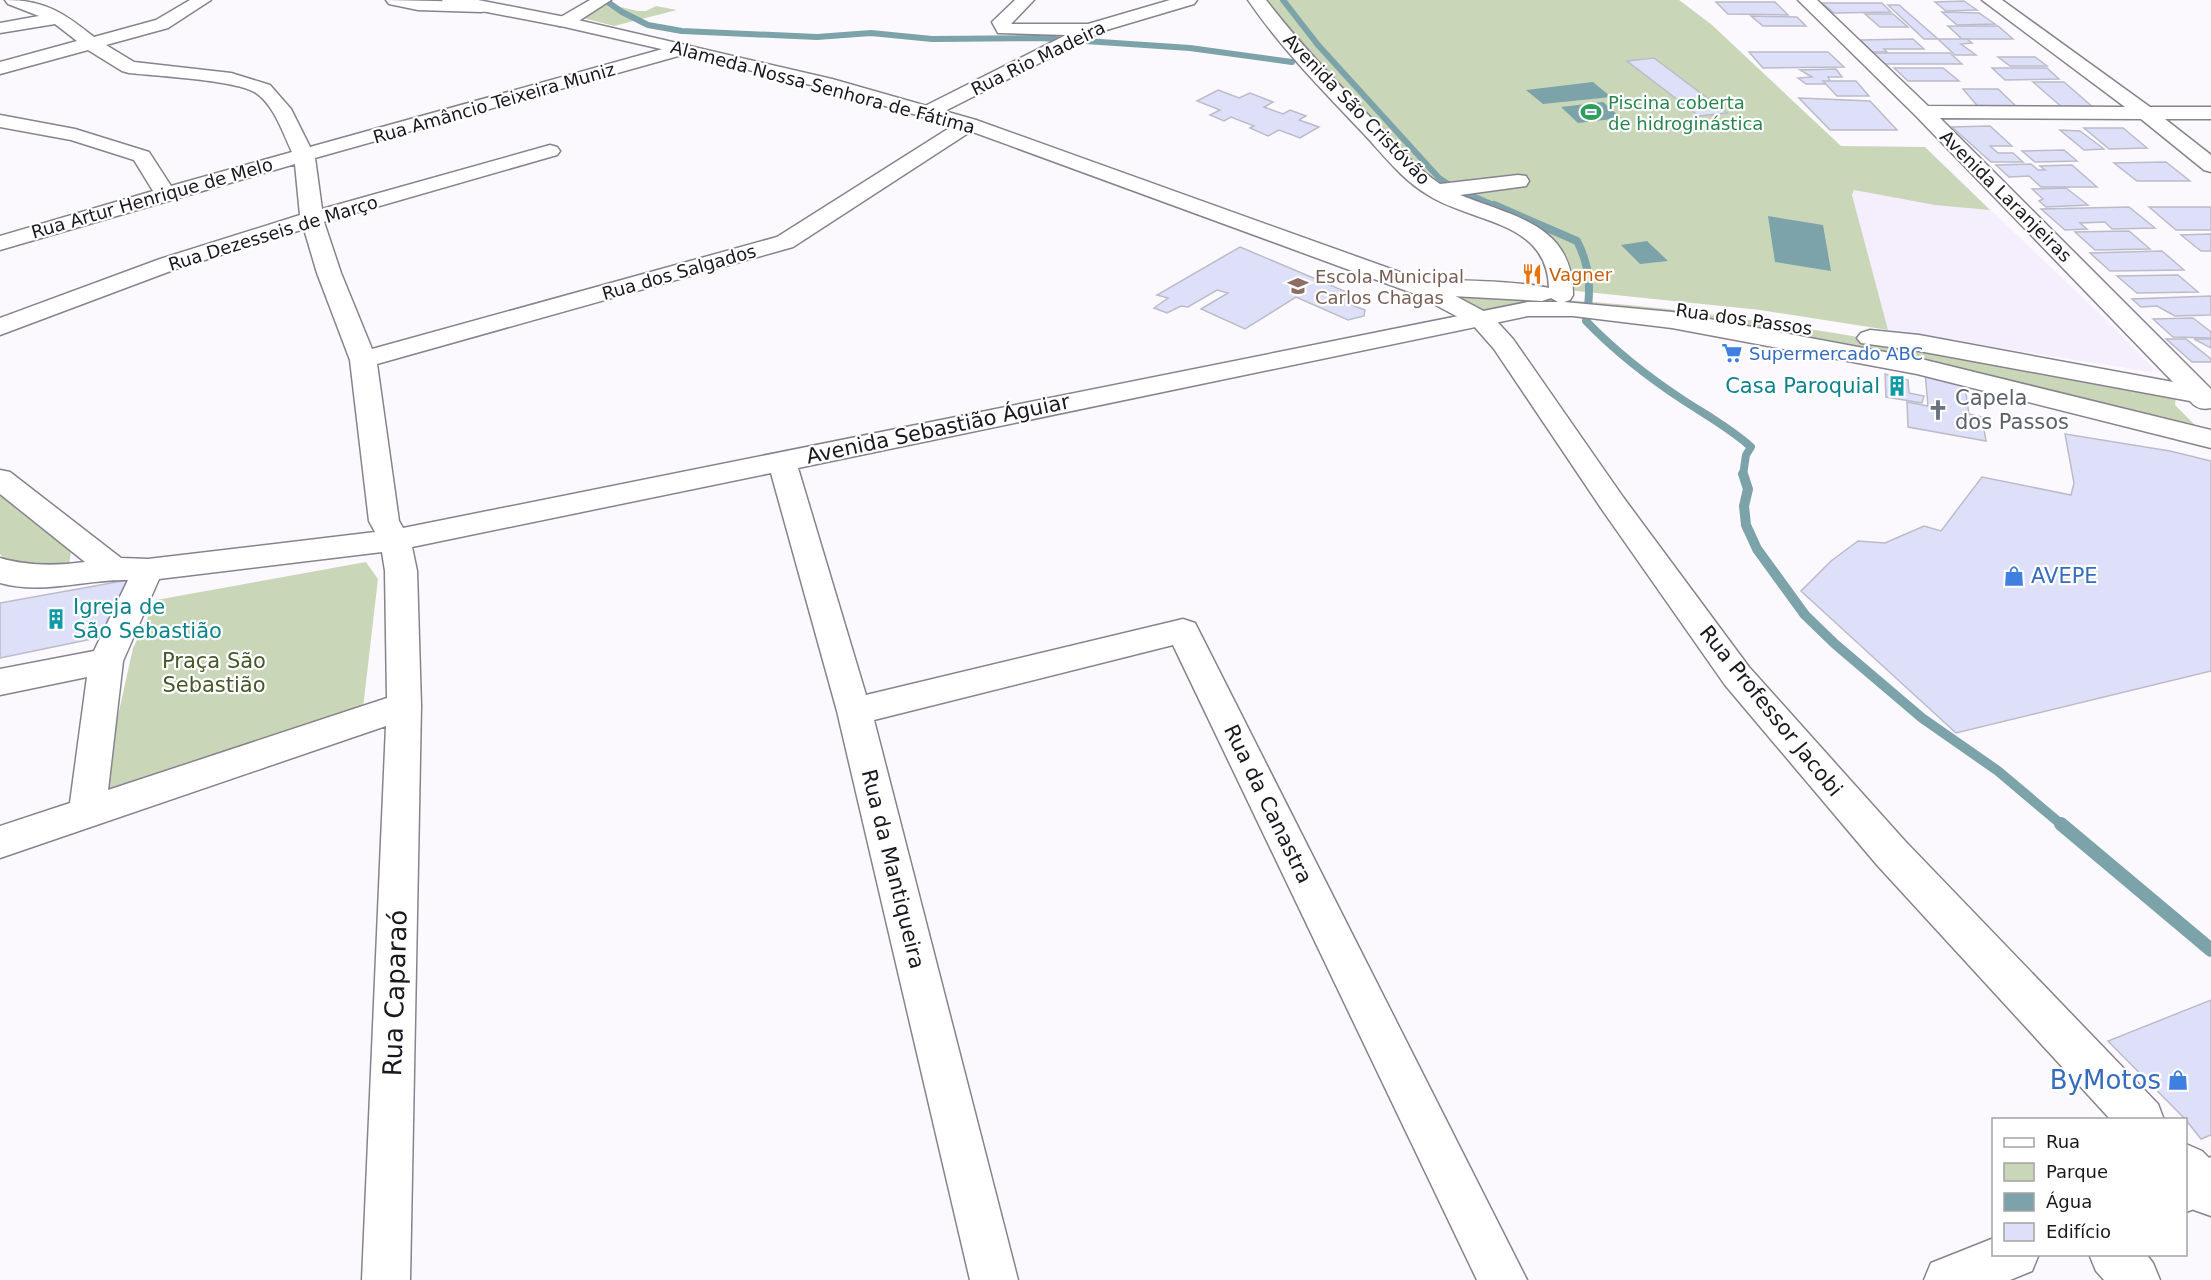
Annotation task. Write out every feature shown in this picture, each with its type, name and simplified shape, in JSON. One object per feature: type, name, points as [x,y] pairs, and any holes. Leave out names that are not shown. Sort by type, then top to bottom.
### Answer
[{"type":"street","points":[[0,842],[405,706],[402,571],[395,540],[384,521],[363,360],[329,273],[312,219],[304,155],[281,109],[263,89],[231,78],[129,67],[90,42],[59,18],[14,0]]},
{"type":"street","points":[[0,68],[162,24],[202,0]]},
{"type":"street","points":[[395,0],[418,5],[482,6]]},
{"type":"street","name":"Alameda Nossa Senhora de Fátima","points":[[451,0],[565,22],[683,49],[825,84],[969,124],[1425,289]]},
{"type":"street","points":[[1026,0],[1001,22],[1004,29],[1060,31],[1096,27]]},
{"type":"street","name":"Rua Rio Madeira","points":[[926,113],[1096,27],[1188,0]]},
{"type":"street","name":"Avenida São Cristóvão","points":[[1257,0],[1323,79],[1423,183],[1537,236],[1553,251],[1562,280],[1582,302]]},
{"type":"street","name":"Avenida Laranjeiras","points":[[1807,0],[1923,112],[2208,401]]},
{"type":"street","points":[[1991,0],[2146,113],[2211,166]]},
{"type":"street","points":[[565,22],[599,2]]},
{"type":"street","points":[[0,28],[59,18]]},
{"type":"street","name":"Rua Amâncio Teixeira Muniz","points":[[304,155],[422,124],[683,49]]},
{"type":"street","points":[[1923,112],[2211,113]]},
{"type":"street","points":[[0,121],[75,135],[142,156],[165,193]]},
{"type":"street","name":"Rua dos Salgados","points":[[363,360],[785,242],[969,124]]},
{"type":"street","name":"Rua Dezesseis de Março","points":[[0,327],[168,264],[312,219],[549,152]]},
{"type":"street","name":"Rua Artur Henrique de Melo","points":[[0,243],[165,193],[304,155]]},
{"type":"street","points":[[1438,191],[1518,181]]},
{"type":"street","name":"Rua dos Passos","points":[[1425,289],[1476,289],[1582,302],[1726,315],[1874,339],[1919,342],[2208,401]]},
{"type":"street","name":"Rua Professor Jacobi","points":[[1425,289],[1482,320],[1504,344],[1613,504],[1737,676],[1890,853],[2141,1118]]},
{"type":"street","name":"Rua dos Passos","points":[[1482,320],[1528,309],[1582,302],[1894,362],[2211,439]]},
{"type":"street","name":"Avenida Sebastião Águiar","points":[[395,540],[1482,320]]},
{"type":"street","name":"Rua da Mantiqueira","points":[[782,461],[854,711],[994,1280]]},
{"type":"street","points":[[0,479],[114,570]]},
{"type":"street","points":[[0,569],[7,574],[63,576],[114,570],[148,570],[395,540]]},
{"type":"street","points":[[87,813],[106,661],[148,570]]},
{"type":"street","name":"Rua da Canastra","points":[[854,711],[1183,631],[1503,1280]]},
{"type":"street","points":[[0,682],[106,661]]},
{"type":"street","name":"Rua Caparaó","points":[[386,1280],[405,706]]},
{"type":"street","points":[[1948,1280],[2010,1256]]},
{"type":"street","points":[[2115,1256],[2136,1280]]},
{"type":"shaded area","points":[[1679,0],[1712,25],[1841,146],[1925,147],[2106,320],[2153,368],[2152,372],[1888,330],[1851,194]]},
{"type":"green space","points":[[1267,0],[1679,0],[1712,25],[1841,146],[1925,147],[1990,210],[1935,205],[1854,190],[1852,195],[1888,330],[1760,310],[1567,290],[1565,261],[1560,249],[1551,238],[1439,185],[1397,150],[1283,23]]},
{"type":"green space","points":[[603,3],[638,11],[646,11],[656,6],[677,10],[614,26],[579,17]]},
{"type":"green space","points":[[1463,295],[1667,309],[1922,348],[2176,396],[2175,405],[2197,427],[1913,364],[1568,307],[1485,315],[1460,299]]},
{"type":"green space","points":[[0,488],[72,546],[69,565],[15,571],[0,554]]},
{"type":"green space","name":"Praça São Sebastião","points":[[366,562],[378,579],[363,708],[100,797],[133,648],[156,600]]},
{"type":"water","points":[[1593,82],[1611,97],[1543,104],[1526,90]]},
{"type":"water","name":"Piscina coberta de hidroginástica","points":[[1603,102],[1621,118],[1578,123],[1561,107]]},
{"type":"water","points":[[1768,216],[1823,225],[1831,271],[1775,262]]},
{"type":"water","points":[[1647,241],[1668,261],[1640,264],[1621,245]]},
{"type":"building","points":[[1964,1],[1977,10],[1946,11],[1935,2]]},
{"type":"building","points":[[1716,2],[1775,2],[1788,15],[1728,14]]},
{"type":"building","points":[[1822,3],[1882,3],[1891,12],[1834,13]]},
{"type":"building","points":[[1888,5],[1899,5],[1938,39],[1924,39]]},
{"type":"building","points":[[1942,12],[1979,13],[1995,24],[1957,25]]},
{"type":"building","points":[[1865,14],[1893,14],[1908,27],[1880,27]]},
{"type":"building","points":[[1751,16],[1797,17],[1806,26],[1763,26]]},
{"type":"building","points":[[1948,26],[1998,26],[2013,39],[1962,39]]},
{"type":"building","points":[[1913,39],[1924,49],[1884,49],[1887,52],[1872,52],[1860,40]]},
{"type":"building","points":[[1938,39],[1967,39],[1972,43],[1961,44],[1976,55],[1955,55]]},
{"type":"building","points":[[1749,52],[1828,52],[1844,67],[1763,68]]},
{"type":"building","points":[[1872,53],[1950,53],[1962,64],[1882,64]]},
{"type":"building","points":[[1998,57],[2035,57],[2047,66],[2010,66]]},
{"type":"building","points":[[1654,58],[1727,113],[1699,116],[1627,61]]},
{"type":"building","points":[[1894,68],[1943,68],[1959,81],[1908,81]]},
{"type":"building","points":[[1992,68],[2047,68],[2059,79],[2005,80]]},
{"type":"building","points":[[1836,69],[1842,77],[1828,77],[1832,84],[1806,84],[1798,78],[1812,77],[1800,70]]},
{"type":"building","points":[[1823,81],[1856,81],[1869,96],[1837,96]]},
{"type":"building","points":[[2033,82],[2064,82],[2095,109],[2064,109]]},
{"type":"building","points":[[1963,89],[1998,89],[2020,110],[1981,110]]},
{"type":"building","points":[[1218,90],[1239,98],[1250,93],[1273,102],[1264,107],[1283,114],[1290,110],[1306,116],[1299,120],[1319,127],[1300,138],[1279,130],[1268,136],[1250,128],[1254,126],[1231,117],[1224,121],[1210,115],[1220,110],[1197,101]]},
{"type":"building","points":[[1799,98],[1870,101],[1897,130],[1830,130]]},
{"type":"building","points":[[1990,126],[2012,146],[1990,146],[1998,153],[2013,153],[2023,162],[1991,162],[1952,127]]},
{"type":"building","points":[[2084,128],[2123,128],[2147,148],[2109,149]]},
{"type":"building","points":[[2060,130],[2080,131],[2104,149],[2084,150]]},
{"type":"building","points":[[2064,150],[2077,161],[2035,162],[2022,151]]},
{"type":"building","points":[[2166,162],[2190,181],[2137,181],[2114,163]]},
{"type":"building","points":[[2031,164],[2038,170],[2045,170],[2040,166],[2072,165],[2097,187],[2041,187],[2029,176],[2009,177],[1996,165]]},
{"type":"building","points":[[2066,188],[2088,205],[2046,207],[2039,201],[2043,199],[2032,189]]},
{"type":"building","points":[[2129,207],[2155,228],[2112,229],[2105,222],[2080,223],[2087,229],[2065,230],[2041,209]]},
{"type":"building","points":[[2149,207],[2211,207],[2211,230],[2176,230]]},
{"type":"building","points":[[2129,231],[2150,249],[2095,250],[2075,232]]},
{"type":"building","points":[[2211,234],[2211,251],[2201,251],[2181,235]]},
{"type":"building","points":[[1240,247],[1349,293],[1354,300],[1349,304],[1365,310],[1364,316],[1348,320],[1296,297],[1245,329],[1201,309],[1228,293],[1217,290],[1188,307],[1181,306],[1167,313],[1154,308],[1168,298],[1157,295]]},
{"type":"building","points":[[2162,251],[2184,270],[2110,271],[2090,253]]},
{"type":"building","points":[[2178,275],[2198,292],[2137,293],[2117,276]]},
{"type":"building","points":[[2211,296],[2211,315],[2175,316],[2157,306],[2141,307],[2132,299]]},
{"type":"building","points":[[2193,318],[2211,332],[2211,338],[2173,337],[2153,319]]},
{"type":"building","points":[[2166,339],[2186,339],[2211,359],[2211,362],[2192,362]]},
{"type":"building","points":[[2194,339],[2211,339],[2211,348]]},
{"type":"building","name":"Capela dos Passos","points":[[1925,372],[1964,381],[1969,414],[1982,417],[1986,441],[1908,427],[1907,402],[1928,406]]},
{"type":"building","name":"Casa Paroquial","points":[[1885,374],[1908,380],[1909,393],[1924,396],[1922,403],[1886,397]]},
{"type":"building","name":"AVEPE","points":[[2065,434],[2170,451],[2211,461],[2211,671],[1956,733],[1801,591],[1831,561],[1858,541],[1885,543],[1924,526],[1941,531],[1982,477],[2071,495],[2074,483]]},
{"type":"building","name":"Igreja de São Sebastião","points":[[128,580],[106,636],[0,658],[0,603]]},
{"type":"building","name":"ByMotos","points":[[2211,1000],[2211,1135],[2201,1139],[2187,1121],[2187,1118],[2184,1118],[2108,1041]]},
{"type":"waterway","points":[[605,0],[622,12],[648,25],[682,31],[817,37],[871,33],[932,39],[1040,38],[1190,48],[1292,62]]},
{"type":"waterway","points":[[1283,0],[1318,45],[1439,178],[1454,188],[1498,207]]},
{"type":"waterway","points":[[1494,205],[1577,241],[1582,251],[1589,280],[1586,321],[1608,343],[1645,373],[1751,447],[1746,455],[1743,474]]},
{"type":"waterway","points":[[1743,474],[1748,489],[1744,506],[1746,525],[1757,549],[1805,615],[1835,644],[1922,718],[1998,771],[2062,825]]},
{"type":"waterway","points":[[2061,824],[2211,950]]},
{"type":"place","name":"Piscina coberta de hidroginástica","points":[[1591,112]]},
{"type":"place","name":"Vagner","points":[[1532,274]]},
{"type":"place","name":"Escola Municipal Carlos Chagas","points":[[1298,286]]},
{"type":"place","name":"Supermercado ABC","points":[[1732,353]]},
{"type":"place","name":"Casa Paroquial","points":[[1897,386]]},
{"type":"place","name":"Capela dos Passos","points":[[1938,410]]},
{"type":"place","name":"AVEPE","points":[[2014,576]]},
{"type":"place","name":"Igreja de São Sebastião","points":[[56,619]]},
{"type":"place","name":"ByMotos","points":[[2178,1080]]}]
